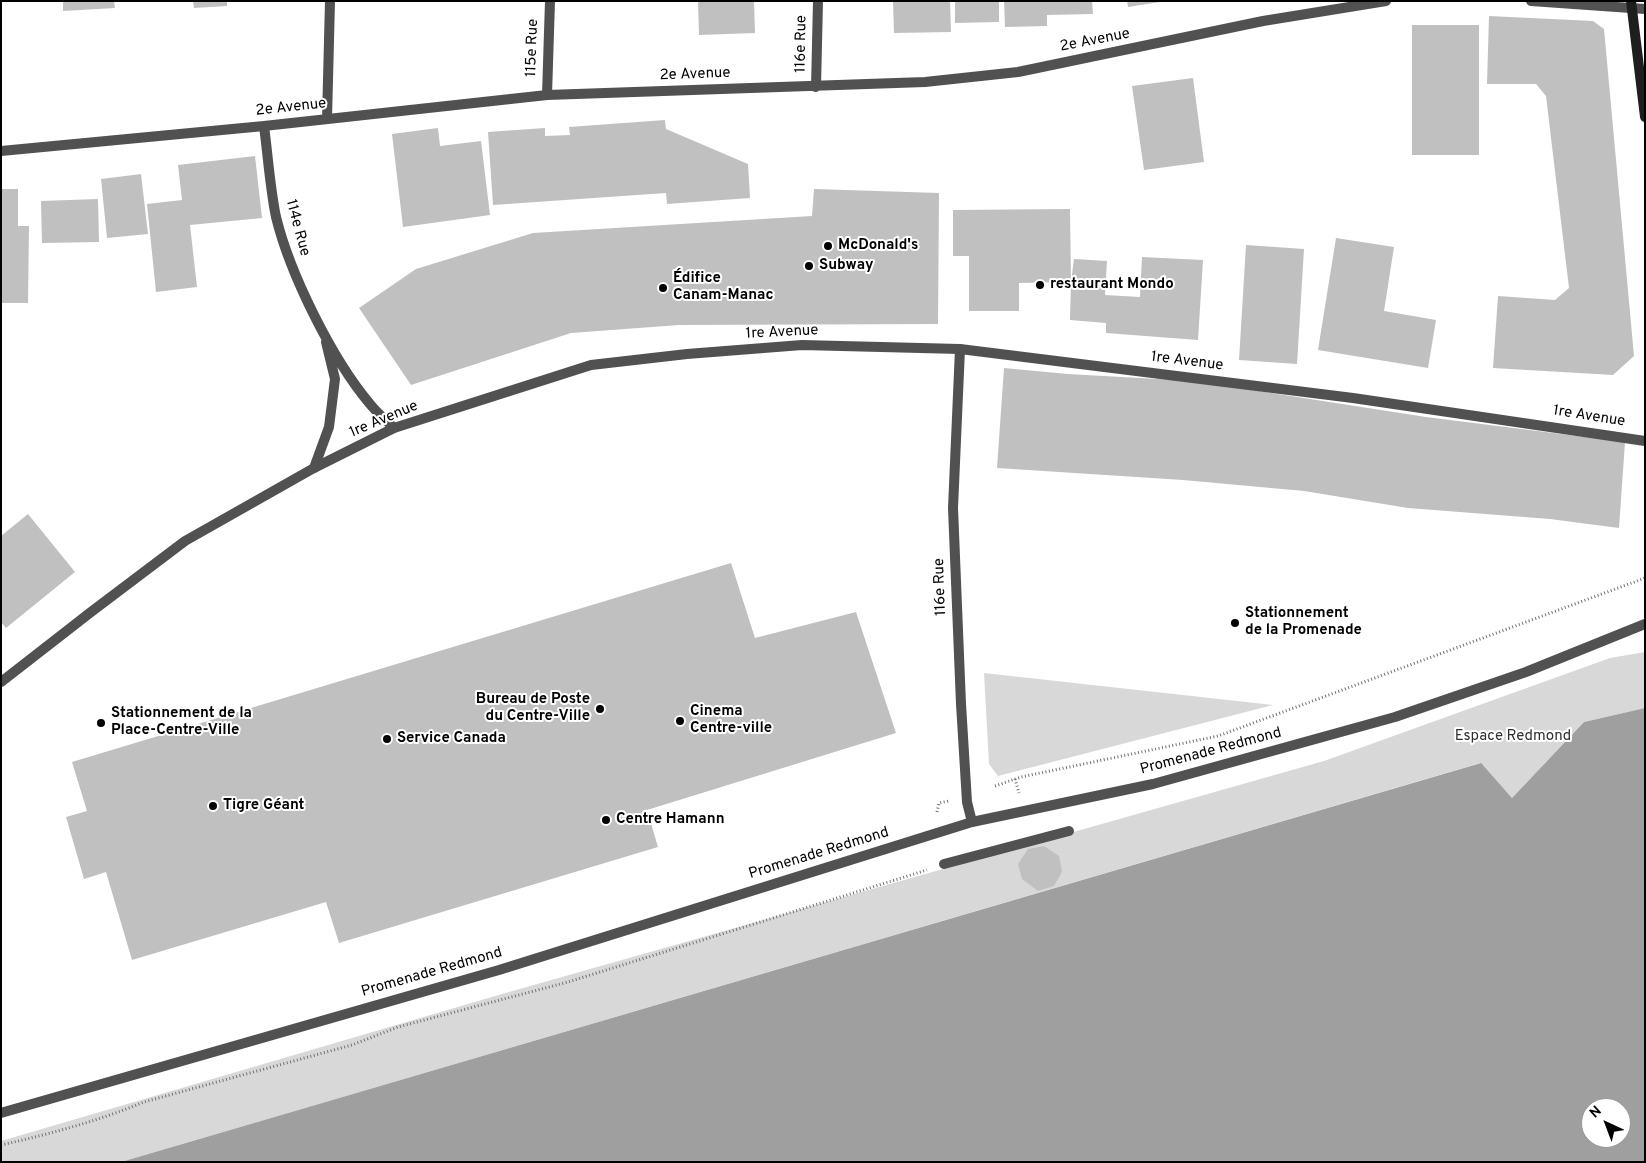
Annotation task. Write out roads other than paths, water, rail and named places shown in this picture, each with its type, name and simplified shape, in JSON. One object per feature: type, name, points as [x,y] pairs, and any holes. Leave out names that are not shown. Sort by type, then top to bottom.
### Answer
[{"type":"main road","points":[[1632,5],[1645,117]]},
{"type":"street","points":[[327,119],[330,1]]},
{"type":"street","name":"115e Rue","points":[[547,95],[550,1]]},
{"type":"street","name":"116e Rue","points":[[816,86],[818,1]]},
{"type":"street","name":"2e Avenue","points":[[1,151],[264,126],[547,95],[925,82],[1018,72],[1263,21],[1386,1]]},
{"type":"street","points":[[1531,1],[1632,5],[1645,9]]},
{"type":"street","name":"114e Rue","points":[[264,126],[276,216],[293,270],[324,332],[370,404],[394,428]]},
{"type":"street","name":"114e Rue","points":[[314,468],[329,427],[335,379],[324,332]]},
{"type":"street","name":"1re Avenue","points":[[1,682],[185,541],[314,468],[394,428],[591,365],[802,345],[960,349],[1353,398],[1645,441]]},
{"type":"street","name":"116e Rue","points":[[960,349],[953,508],[961,704],[968,802],[972,822]]},
{"type":"street","name":"Promenade Redmond","points":[[1,1113],[499,970],[972,822],[1154,784],[1395,717],[1526,672],[1645,624]]},
{"type":"street","points":[[944,864],[1069,831]]},
{"type":"place","name":"McDonald's","points":[[828,246]]},
{"type":"place","name":"Subway","points":[[809,266]]},
{"type":"place","name":"restaurant Mondo","points":[[1040,285]]},
{"type":"place","name":"Édifice Canam-Manac","points":[[663,288]]},
{"type":"place","name":"Stationnement de la Promenade","points":[[1235,623]]},
{"type":"place","name":"Bureau de Poste du Centre-Ville","points":[[600,709]]},
{"type":"place","name":"Cinema Centre-ville","points":[[680,721]]},
{"type":"place","name":"Stationnement de la Place-Centre-Ville","points":[[101,723]]},
{"type":"place","name":"Service Canada","points":[[387,739]]},
{"type":"place","name":"Tigre Géant","points":[[213,806]]},
{"type":"place","name":"Centre Hamann","points":[[606,820]]},
{"type":"park label","name":"Espace Redmond","points":[[1513,737]]}]
